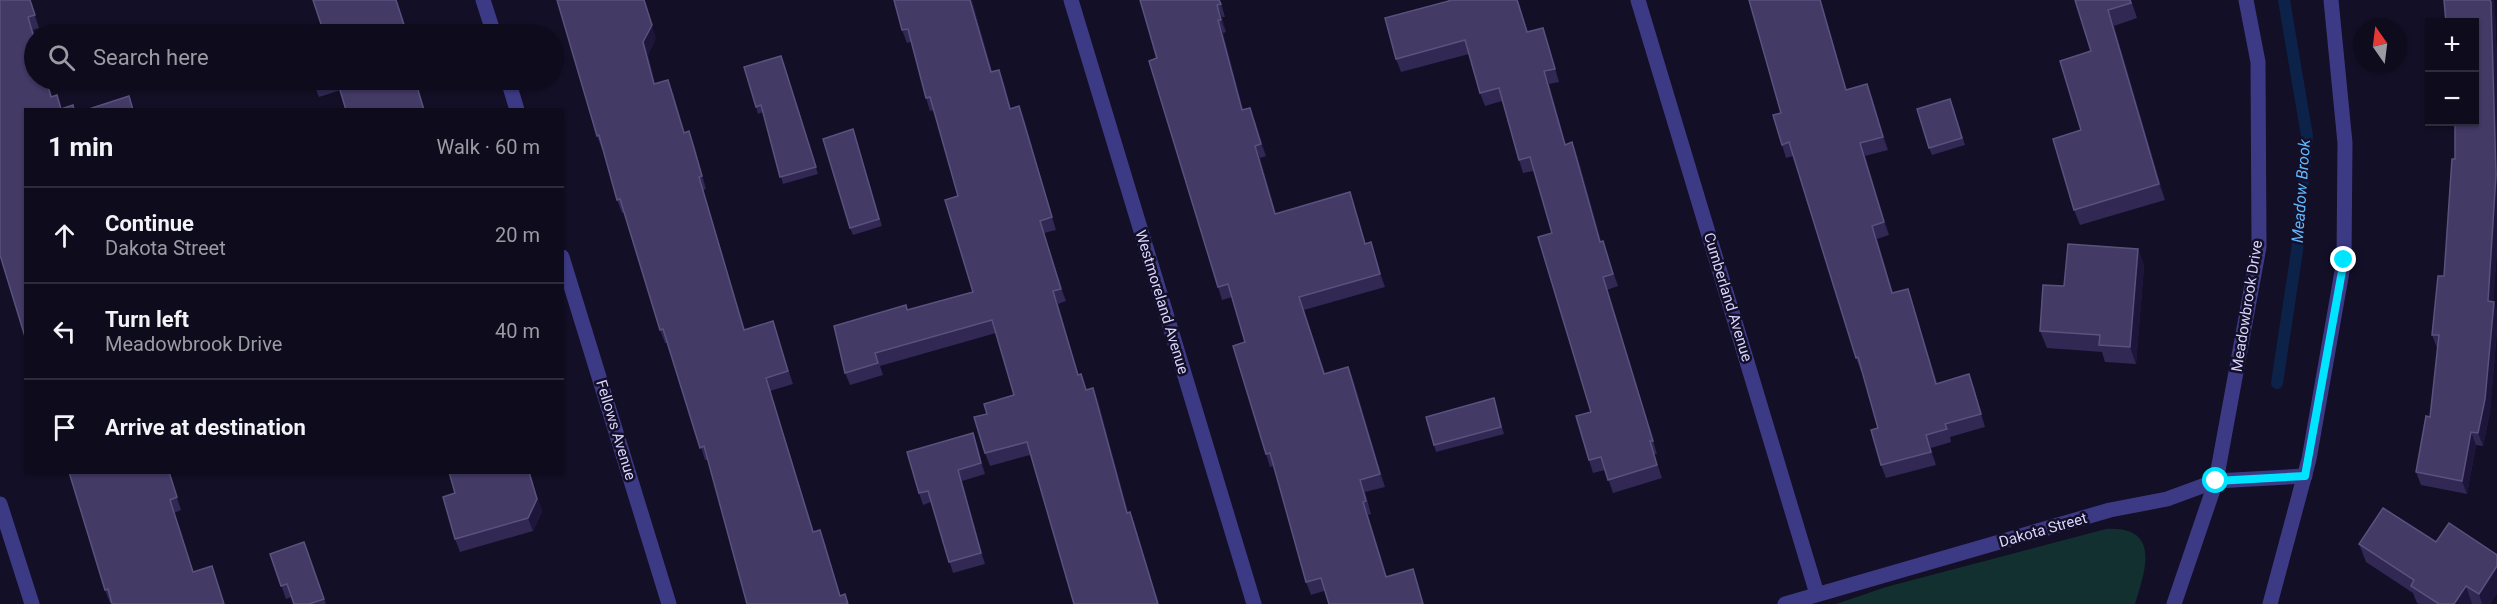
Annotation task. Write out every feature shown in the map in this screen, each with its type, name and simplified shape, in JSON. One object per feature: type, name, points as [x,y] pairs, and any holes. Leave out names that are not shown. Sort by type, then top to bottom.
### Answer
[{"type":"street","points":[[483,0],[491,24]]},
{"type":"street","name":"Westmoreland Avenue","points":[[1071,0],[1254,604]]},
{"type":"street","name":"Cumberland Avenue","points":[[1638,0],[1817,594]]},
{"type":"street","name":"Meadowbrook Drive","points":[[2178,602],[2216,481],[2259,248],[2258,62],[2246,0]]},
{"type":"street","points":[[2270,604],[2305,476],[2344,260],[2345,143],[2331,0]]},
{"type":"street","points":[[511,90],[516,108]]},
{"type":"street","name":"Fellows Avenue","points":[[564,263],[669,604]]},
{"type":"street","name":"Dakota Street","points":[[1785,604],[2110,510],[2168,499],[2216,481],[2305,476]]},
{"type":"street","points":[[0,504],[32,604]]},
{"type":"green space","points":[[2106,529],[2124,530],[2136,535],[2142,543],[2145,565],[2135,604],[1836,604],[1886,587]]},
{"type":"building","points":[[0,0],[30,0],[35,15],[28,17],[30,24],[24,24],[24,90],[49,90],[51,97],[57,95],[61,108],[24,108],[24,333],[0,255]]},
{"type":"building","points":[[313,0],[396,0],[404,24],[321,24]]},
{"type":"building","points":[[557,0],[644,0],[652,25],[643,42],[654,84],[668,80],[684,133],[689,131],[702,176],[699,177],[744,330],[773,321],[788,371],[766,378],[813,532],[820,530],[840,596],[845,594],[848,604],[747,604],[704,446],[700,448],[663,329],[660,330],[620,199],[617,200]]},
{"type":"building","points":[[894,0],[970,0],[991,72],[999,70],[1010,109],[1019,106],[1052,217],[1040,221],[1061,289],[1053,291],[1078,375],[1081,374],[1086,390],[1093,388],[1127,513],[1130,512],[1158,604],[1074,604],[1027,442],[985,453],[974,417],[987,414],[984,404],[1014,395],[992,320],[875,353],[878,363],[845,373],[834,326],[906,305],[907,310],[973,292],[945,200],[958,196],[930,97],[926,98],[908,29],[902,30]]},
{"type":"building","points":[[1140,0],[1219,0],[1221,4],[1217,5],[1221,20],[1218,20],[1242,110],[1250,108],[1261,144],[1255,146],[1275,214],[1350,192],[1365,244],[1371,242],[1380,274],[1299,297],[1324,374],[1348,367],[1380,474],[1360,480],[1366,501],[1363,502],[1386,577],[1413,569],[1423,604],[1329,604],[1321,578],[1306,582],[1270,453],[1266,454],[1233,346],[1245,342],[1228,284],[1218,287],[1149,61],[1157,58]]},
{"type":"building","points":[[1449,0],[1517,0],[1527,32],[1543,28],[1555,69],[1544,71],[1565,145],[1572,142],[1600,242],[1603,241],[1613,274],[1603,277],[1653,441],[1650,441],[1657,465],[1608,480],[1601,457],[1589,460],[1576,416],[1591,412],[1538,237],[1552,233],[1530,157],[1519,160],[1499,88],[1480,93],[1465,40],[1396,59],[1385,18]]},
{"type":"building","points":[[1749,0],[1820,0],[1846,90],[1867,84],[1883,137],[1860,143],[1884,222],[1872,226],[1892,293],[1908,289],[1936,384],[1969,374],[1981,414],[1945,424],[1947,429],[1926,435],[1931,452],[1881,465],[1871,430],[1878,428],[1858,357],[1856,358],[1789,142],[1782,145],[1773,115],[1781,113]]},
{"type":"building","points":[[2075,0],[2130,0],[2131,3],[2108,10],[2159,184],[2074,210],[2053,139],[2081,130],[2060,61],[2091,51]]},
{"type":"building","points":[[2444,0],[2490,0],[2491,2],[2496,175],[2488,301],[2494,302],[2485,399],[2478,433],[2471,432],[2462,481],[2416,472],[2426,416],[2430,417],[2439,335],[2432,335],[2438,276],[2444,276],[2452,159],[2455,159],[2455,126],[2479,126],[2479,18],[2446,18]]},
{"type":"building","points":[[781,56],[816,167],[780,177],[761,105],[756,107],[744,67]]},
{"type":"building","points":[[340,90],[418,90],[423,108],[345,108]]},
{"type":"building","points":[[129,96],[132,108],[92,108]]},
{"type":"building","points":[[1950,99],[1962,138],[1929,148],[1917,109]]},
{"type":"building","points":[[853,129],[879,219],[850,228],[823,139]]},
{"type":"building","points":[[2068,244],[2138,249],[2130,347],[2099,345],[2100,335],[2040,331],[2043,285],[2064,286]]},
{"type":"building","points":[[1494,398],[1501,427],[1434,445],[1426,417]]},
{"type":"building","points":[[973,433],[981,463],[958,470],[981,553],[949,562],[928,491],[919,493],[907,452]]},
{"type":"building","points":[[70,474],[170,474],[177,497],[170,500],[193,572],[212,566],[224,604],[112,604],[108,589],[105,590]]},
{"type":"building","points":[[450,474],[530,474],[537,499],[528,518],[455,539],[443,497],[455,493]]},
{"type":"building","points":[[2383,508],[2436,542],[2449,523],[2497,555],[2497,566],[2479,594],[2466,586],[2454,604],[2439,604],[2411,586],[2414,580],[2359,544]]},
{"type":"building","points":[[304,542],[324,599],[309,604],[294,604],[287,584],[281,586],[270,554]]},
{"type":"waterway","name":"Meadow Brook","points":[[2277,383],[2297,251],[2307,136],[2284,0]]},
{"type":"route","points":[[2216,481],[2305,476],[2344,260]]}]
